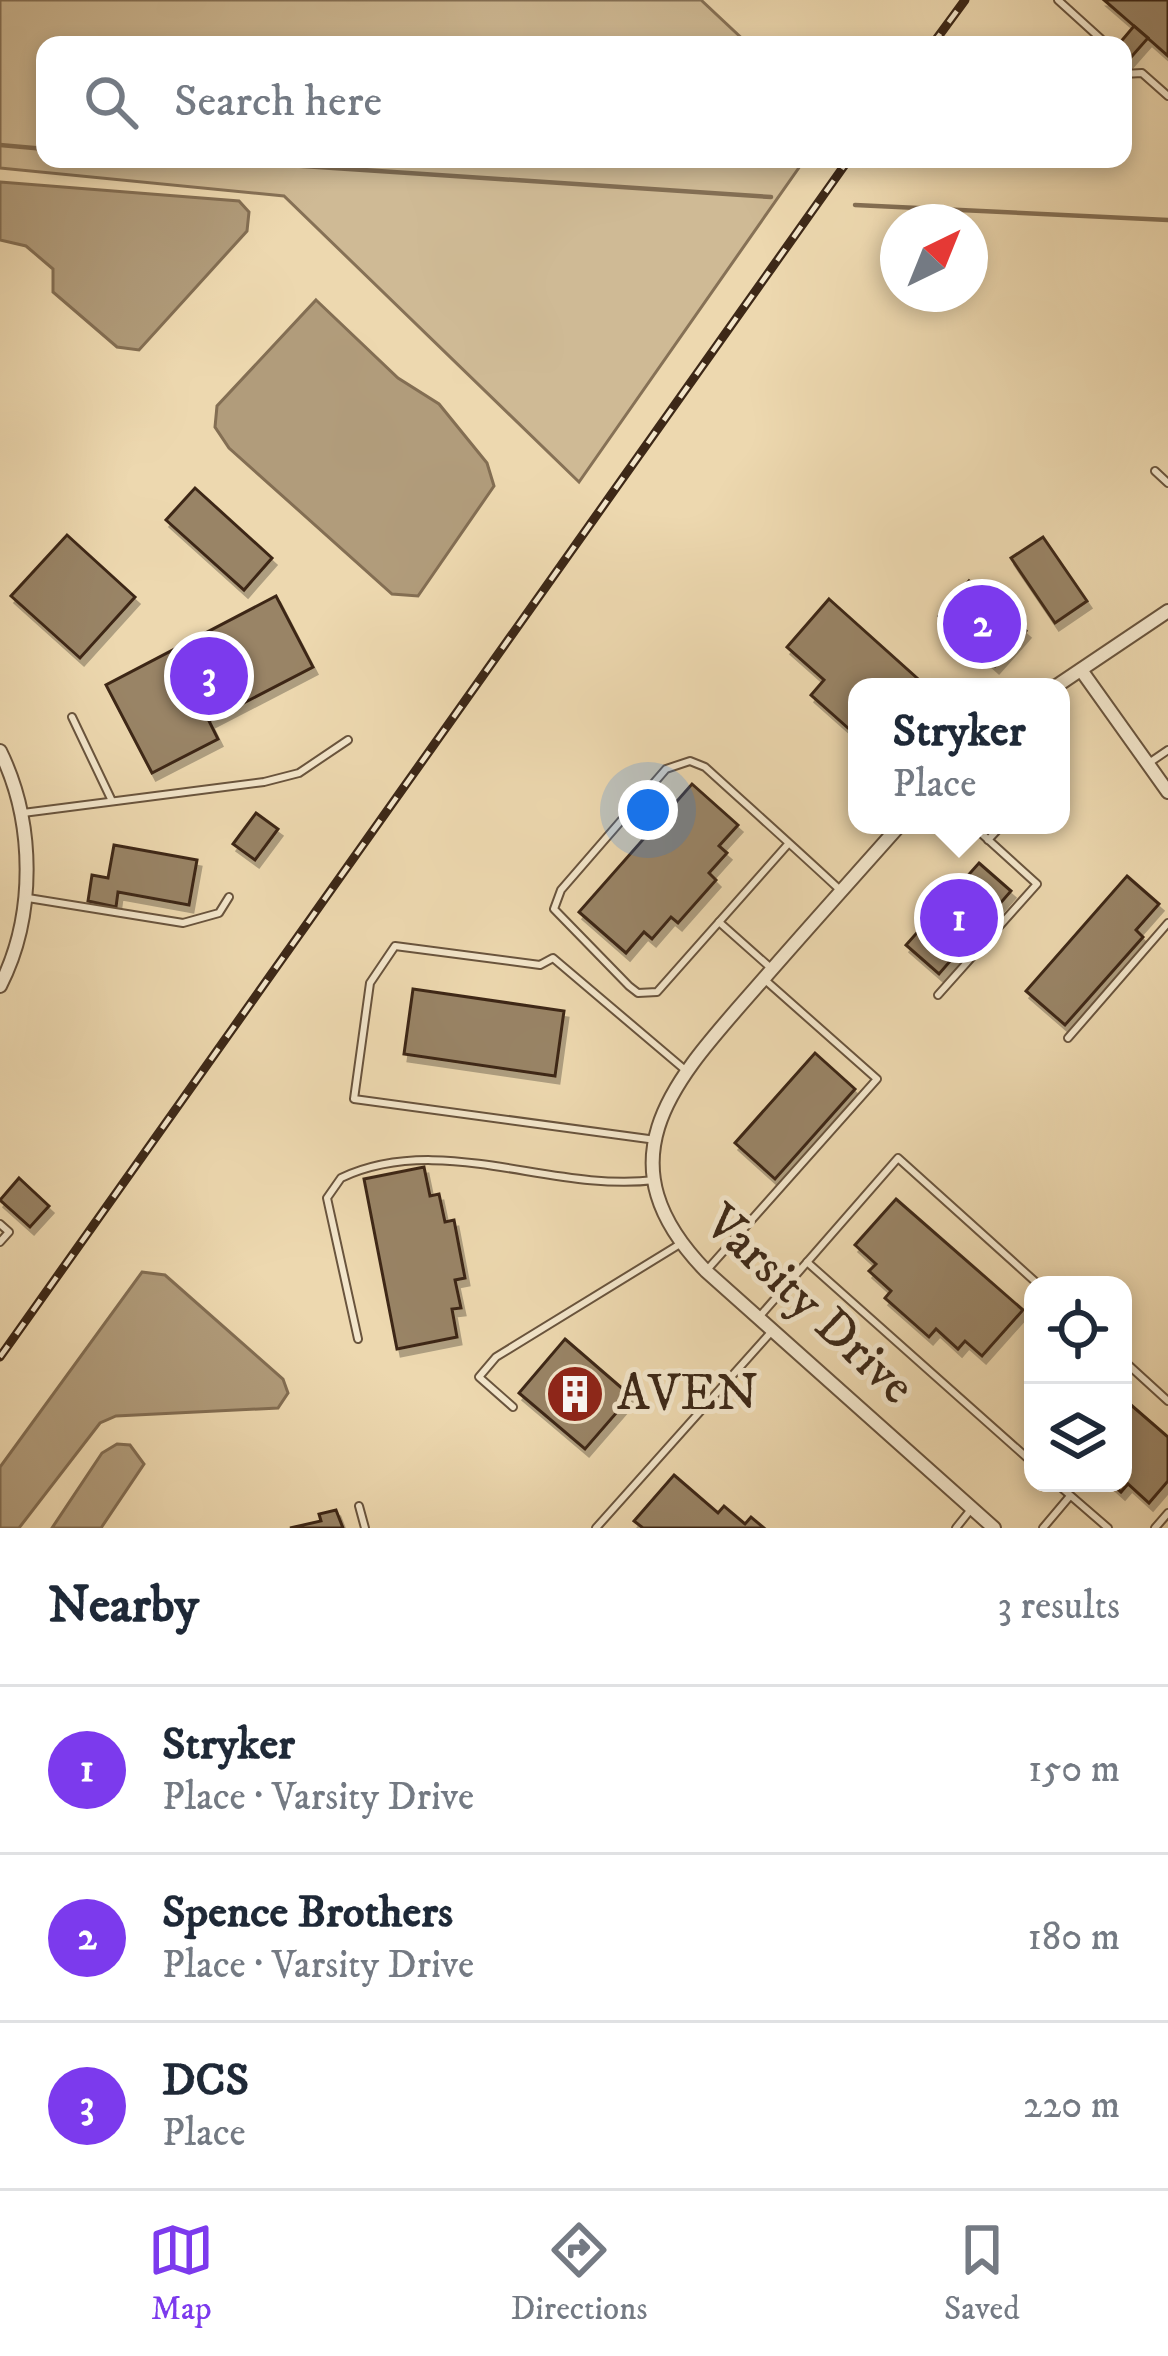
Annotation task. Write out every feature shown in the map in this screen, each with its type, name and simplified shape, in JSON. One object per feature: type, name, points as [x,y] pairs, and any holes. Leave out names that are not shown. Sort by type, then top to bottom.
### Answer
[{"type":"street","points":[[1069,678],[1168,611]]},
{"type":"street","points":[[1081,670],[1168,792]]},
{"type":"street","points":[[0,751],[19,813],[28,898],[0,986]]},
{"type":"street","name":"Varsity Drive","points":[[892,834],[684,1069],[667,1099],[656,1140],[655,1180],[667,1223],[706,1271],[994,1528]]},
{"type":"lane","points":[[1058,0],[1098,36]]},
{"type":"lane","points":[[1132,74],[1142,73],[1168,96]]},
{"type":"lane","points":[[1155,471],[1168,483]]},
{"type":"lane","points":[[72,717],[112,801]]},
{"type":"lane","points":[[19,813],[299,773],[349,740]]},
{"type":"lane","points":[[1146,766],[1168,751]]},
{"type":"lane","points":[[788,843],[657,992],[638,993],[559,920],[554,899],[666,769],[678,762],[704,767],[788,843],[841,891]]},
{"type":"lane","points":[[938,994],[1037,884],[982,834]]},
{"type":"lane","points":[[988,840],[994,834]]},
{"type":"lane","points":[[28,898],[184,922],[219,913],[229,897]]},
{"type":"lane","points":[[706,1271],[877,1079],[719,922]]},
{"type":"lane","points":[[1068,1037],[1168,922]]},
{"type":"lane","points":[[656,1140],[354,1099],[370,982],[395,946],[540,965],[553,958],[684,1069]]},
{"type":"lane","points":[[358,1340],[327,1198],[341,1178],[435,1158],[593,1178],[655,1180]]},
{"type":"lane","points":[[758,1318],[898,1158],[1029,1276]]},
{"type":"lane","points":[[0,1224],[9,1232],[0,1242]]},
{"type":"lane","points":[[512,1407],[478,1377],[496,1358],[680,1244]]},
{"type":"lane","points":[[807,1262],[1024,1455]]},
{"type":"lane","points":[[596,1528],[772,1331]]},
{"type":"lane","points":[[1132,1368],[1168,1401]]},
{"type":"lane","points":[[1066,1492],[1108,1528]]},
{"type":"lane","points":[[1043,1528],[1070,1496]]},
{"type":"lane","points":[[359,1506],[365,1528]]},
{"type":"lane","points":[[956,1528],[972,1508]]},
{"type":"lane","points":[[1155,1528],[1168,1513]]},
{"type":"shaded area","points":[[0,0],[701,0],[739,36],[36,36],[36,168],[799,168],[579,482],[284,196],[0,168]]},
{"type":"shaded area","points":[[0,182],[239,201],[249,212],[247,231],[139,350],[117,347],[53,292],[53,269],[26,246],[0,240]]},
{"type":"shaded area","points":[[316,300],[398,378],[439,404],[487,463],[494,486],[418,596],[392,594],[229,448],[215,427],[217,406]]},
{"type":"shaded area","points":[[142,1272],[165,1275],[283,1379],[288,1393],[278,1408],[116,1416],[100,1423],[19,1528],[0,1528],[0,1467]]},
{"type":"shaded area","points":[[117,1444],[130,1445],[144,1464],[101,1528],[52,1528],[102,1453]]},
{"type":"building","points":[[1104,0],[1168,0],[1168,56],[1134,26]]},
{"type":"building","points":[[1134,26],[1148,38],[1132,56],[1132,36],[1126,36]]},
{"type":"building","points":[[195,488],[272,558],[244,590],[166,520]]},
{"type":"building","points":[[67,535],[135,597],[80,658],[11,596]]},
{"type":"building","points":[[1043,537],[1087,601],[1055,623],[1011,558]]},
{"type":"building","points":[[969,581],[1026,631],[995,666],[939,616]]},
{"type":"building","points":[[276,596],[313,667],[209,721],[218,739],[152,773],[106,685]]},
{"type":"building","points":[[829,599],[917,678],[848,678],[848,728],[811,695],[824,680],[787,647]]},
{"type":"building","points":[[692,784],[738,825],[719,846],[727,853],[709,873],[716,880],[678,923],[671,917],[652,939],[644,932],[626,953],[579,912]]},
{"type":"building","points":[[256,813],[278,829],[255,860],[233,844]]},
{"type":"building","points":[[114,845],[197,860],[189,905],[118,892],[116,907],[88,901],[92,875],[108,878]]},
{"type":"building","points":[[979,863],[1011,891],[939,974],[906,945]]},
{"type":"building","points":[[1127,876],[1159,904],[1136,930],[1143,937],[1065,1025],[1026,991]]},
{"type":"building","points":[[413,989],[564,1011],[555,1076],[404,1054]]},
{"type":"building","points":[[815,1053],[855,1089],[775,1179],[735,1143]]},
{"type":"building","points":[[424,1167],[430,1196],[439,1194],[445,1222],[454,1220],[465,1278],[455,1280],[461,1308],[452,1309],[457,1337],[397,1349],[364,1179]]},
{"type":"building","points":[[19,1178],[49,1206],[30,1227],[0,1200]]},
{"type":"building","points":[[896,1199],[1023,1310],[982,1356],[965,1341],[958,1349],[936,1329],[929,1337],[885,1298],[891,1291],[869,1271],[876,1264],[855,1245]]},
{"type":"building","name":"AVEN","points":[[565,1339],[631,1396],[585,1449],[519,1393]]},
{"type":"building","points":[[1132,1406],[1168,1437],[1168,1481],[1149,1503],[1132,1488]]},
{"type":"building","points":[[674,1475],[718,1513],[724,1506],[745,1524],[751,1517],[764,1528],[643,1528],[634,1521]]},
{"type":"building","points":[[336,1510],[343,1528],[290,1528],[321,1521],[319,1514]]},
{"type":"waterway","points":[[0,145],[36,148]]},
{"type":"waterway","points":[[332,168],[771,197]]},
{"type":"waterway","points":[[855,205],[1168,220]]},
{"type":"railway","points":[[939,36],[965,0]]},
{"type":"railway","points":[[0,1357],[843,168]]},
{"type":"place","name":"Spence Brothers","points":[[982,624]]},
{"type":"place","name":"DCS","points":[[209,676]]},
{"type":"place","name":"Stryker","points":[[959,918]]},
{"type":"place","name":"AVEN","points":[[575,1394]]}]
